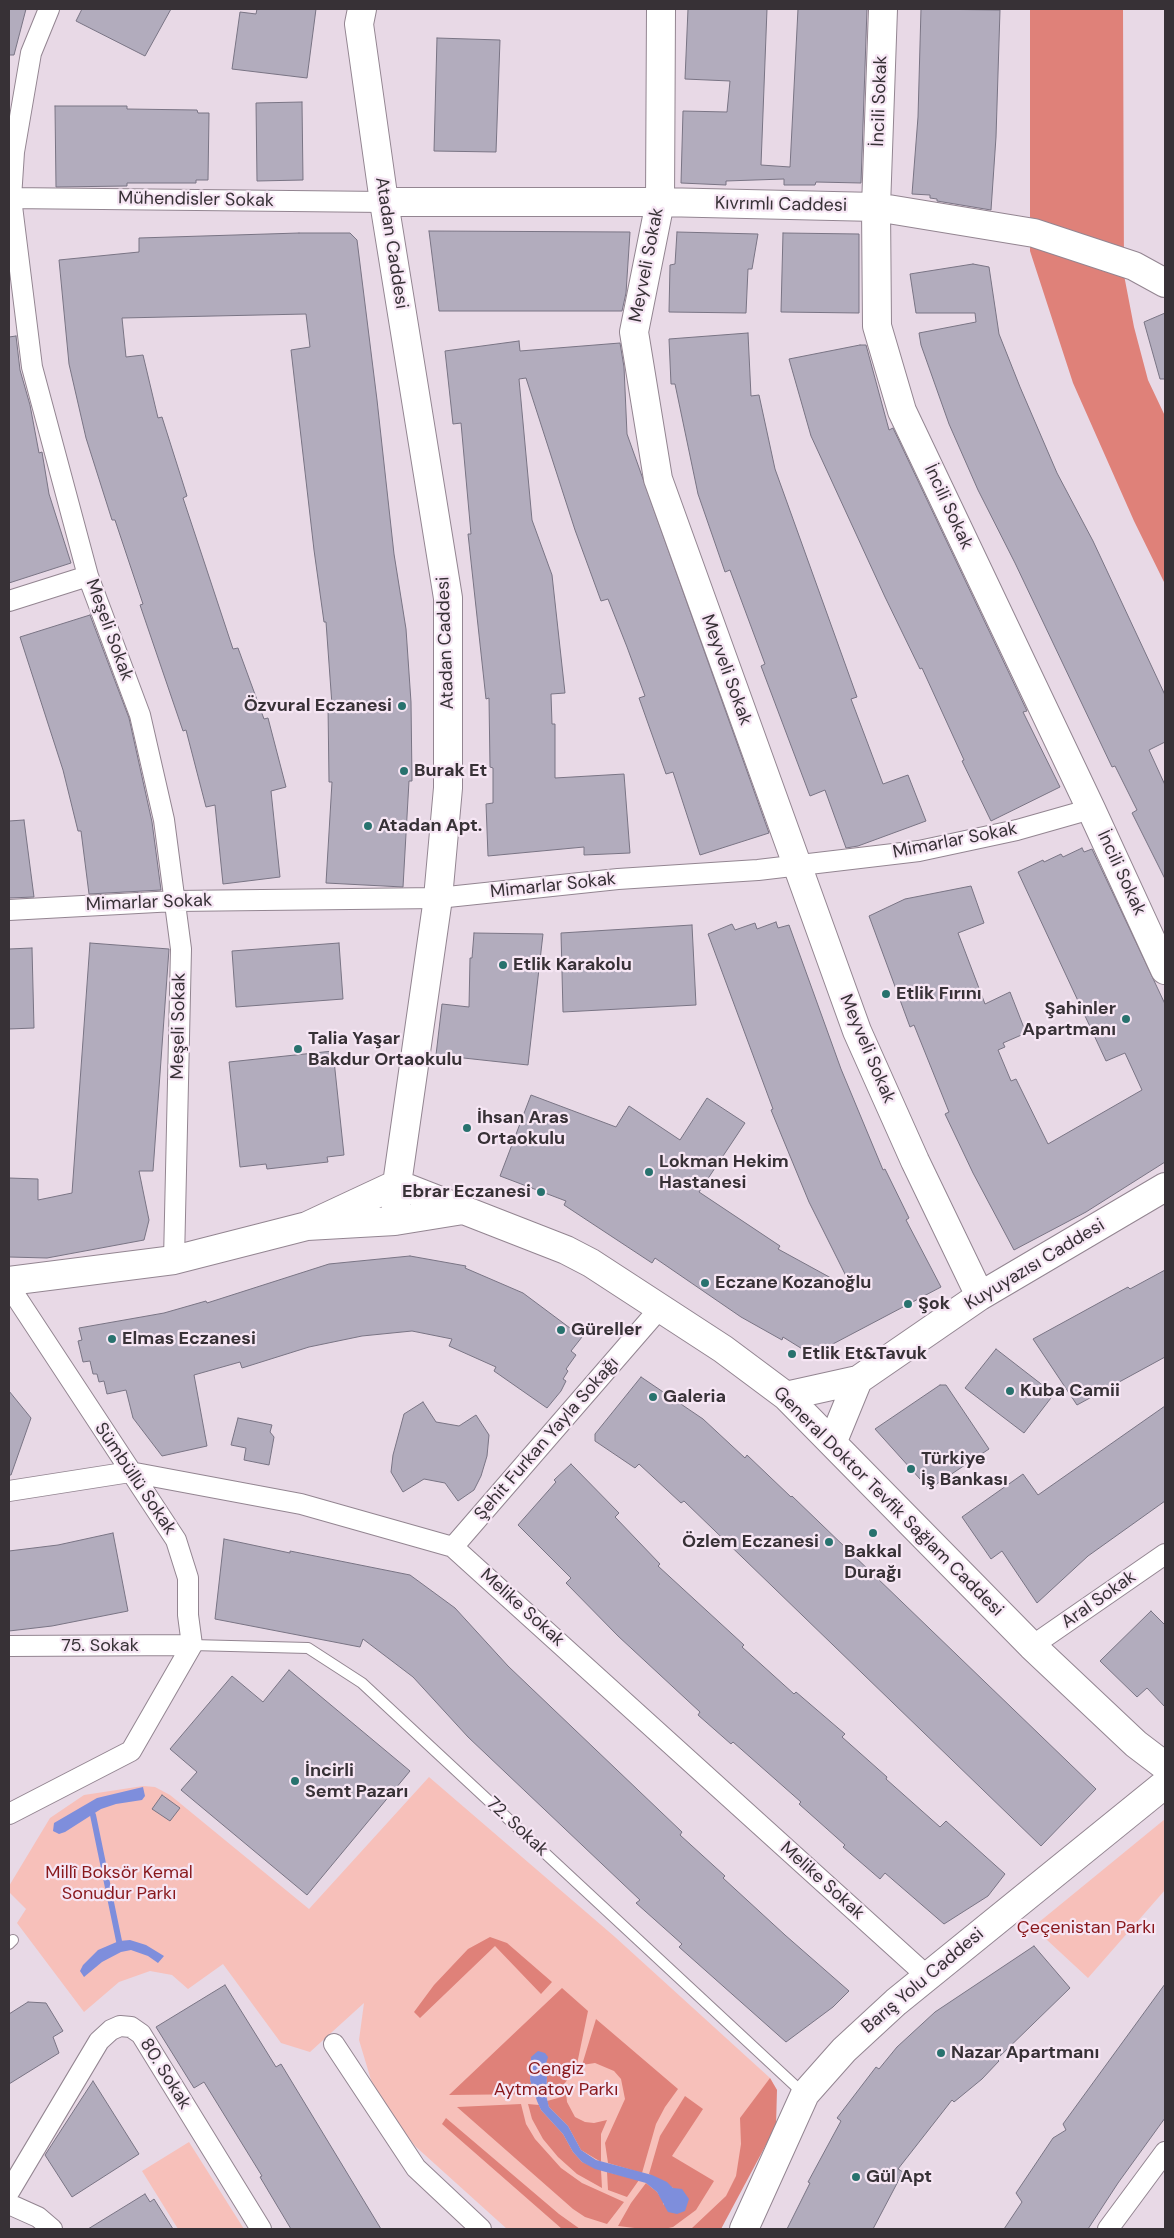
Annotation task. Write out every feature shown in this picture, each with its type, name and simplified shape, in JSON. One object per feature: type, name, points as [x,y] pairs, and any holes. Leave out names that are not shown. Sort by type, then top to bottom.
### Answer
[{"type":"street","name":"Meşeli Sokak","points":[[50,9],[31,53],[14,152],[10,198],[32,367],[88,576],[140,715],[164,820],[181,949],[174,1260]]},
{"type":"street","name":"Atadan Caddesi","points":[[362,9],[359,24],[384,202],[448,598],[448,788],[438,898],[397,1184],[394,1221]]},
{"type":"street","name":"Meyveli Sokak","points":[[661,9],[660,202],[634,332],[658,480],[857,1031],[915,1161],[980,1296]]},
{"type":"street","name":"İncili Sokak","points":[[883,9],[876,207],[877,326],[902,411],[1091,809],[1165,970]]},
{"type":"street","name":"Mühendisler Sokak","points":[[10,198],[384,202]]},
{"type":"street","name":"Kıvrımlı Caddesi","points":[[384,202],[660,202],[876,207],[1034,233],[1134,266],[1165,283]]},
{"type":"street","points":[[9,602],[88,576]]},
{"type":"street","name":"Mimarlar Sokak","points":[[9,910],[175,901],[438,898],[618,879],[796,865],[919,851],[1017,830],[1091,809]]},
{"type":"street","points":[[9,1281],[174,1260],[307,1226],[397,1184]]},
{"type":"street","name":"General Doktor Tevfik Sağlam Caddesi","points":[[397,1184],[566,1250],[590,1263],[723,1349],[786,1396],[833,1441],[1032,1646],[1136,1744],[1165,1766]]},
{"type":"street","name":"Kuyuyazısı Caddesi","points":[[858,1380],[980,1296],[1165,1187]]},
{"type":"street","points":[[307,1226],[394,1221],[466,1210]]},
{"type":"street","name":"Sümbüllü Sokak","points":[[9,1286],[176,1540],[188,1578],[188,1616],[192,1645]]},
{"type":"street","name":"Şehit Furkan Yayla Sokağı","points":[[453,1547],[660,1308]]},
{"type":"street","points":[[786,1396],[858,1380]]},
{"type":"street","points":[[833,1441],[858,1380]]},
{"type":"street","name":"Melike Sokak","points":[[9,1490],[130,1472],[302,1504],[453,1547],[927,1976]]},
{"type":"street","name":"Aral Sokak","points":[[1032,1646],[1165,1554]]},
{"type":"street","points":[[9,1814],[131,1751],[192,1645]]},
{"type":"street","name":"75. Sokak","points":[[9,1646],[192,1645]]},
{"type":"street","name":"Barış Yolu Caddesi","points":[[744,2229],[804,2094],[865,2029],[927,1976],[1165,1784]]},
{"type":"street","name":"80. Sokak","points":[[9,2192],[99,2042],[111,2030],[120,2026],[131,2027],[141,2034],[261,2229]]},
{"type":"street","points":[[334,2044],[416,2168],[481,2229]]},
{"type":"street","points":[[1108,2229],[1165,2152]]},
{"type":"street","points":[[9,2204],[38,2217],[52,2229]]},
{"type":"lane","name":"72. Sokak","points":[[192,1645],[308,1648],[362,1683],[804,2094]]},
{"type":"green space","points":[[1030,9],[1123,9],[1124,275],[1134,327],[1148,380],[1165,416],[1165,584],[1134,521],[1073,383],[1030,251]]},
{"type":"green space","name":"Cengiz Aytmatov Parkı","points":[[429,1777],[615,1937],[770,2078],[777,2090],[721,2229],[507,2229],[415,2146],[387,2109],[371,2080],[359,2040],[364,2003],[310,2052],[281,2043],[223,1964],[188,1989],[172,1975],[150,1971],[119,1982],[84,2012],[17,1923],[26,1909],[9,1892],[9,1886],[50,1818],[84,1795],[143,1786],[155,1787],[170,1795],[309,1909]]},
{"type":"green space","name":"Çeçenistan Parkı","points":[[1165,1819],[1165,1890],[1088,1978],[1033,1927]]},
{"type":"green space","points":[[490,1937],[507,1943],[552,1982],[541,1994],[495,1946],[420,2018],[414,2012],[434,1985],[468,1949]]},
{"type":"green space","points":[[562,1988],[588,2011],[576,2069],[561,2088],[546,2095],[547,2077],[544,2070],[547,2064],[531,2057],[530,2080],[535,2094],[449,2095]]},
{"type":"green space","points":[[596,2019],[678,2089],[656,2124],[642,2173],[608,2163],[605,2143],[625,2099],[621,2079],[614,2071],[595,2063],[582,2065]]},
{"type":"green space","points":[[770,2078],[777,2090],[776,2126],[721,2229],[691,2229],[726,2196],[736,2176],[741,2144],[740,2118]]},
{"type":"green space","points":[[566,2092],[567,2102],[575,2117],[585,2122],[594,2123],[607,2120],[601,2134],[601,2162],[581,2150],[568,2126],[549,2107],[547,2101],[558,2098]]},
{"type":"green space","points":[[685,2096],[703,2109],[672,2156],[714,2181],[696,2210],[673,2227],[643,2229],[618,2226],[631,2203],[646,2183],[657,2192],[663,2201],[663,2205],[673,2188],[649,2174],[660,2136]]},
{"type":"green space","points":[[521,2104],[526,2124],[535,2139],[561,2168],[582,2183],[624,2202],[607,2224],[585,2217],[573,2209],[457,2107]]},
{"type":"green space","points":[[528,2104],[539,2105],[541,2110],[563,2134],[573,2152],[582,2162],[601,2170],[602,2188],[577,2174],[558,2157],[543,2139],[532,2119]]},
{"type":"green space","points":[[446,2118],[559,2214],[580,2229],[562,2229],[442,2124]]},
{"type":"green space","points":[[189,2142],[244,2229],[178,2229],[142,2171]]},
{"type":"green space","points":[[607,2172],[639,2180],[627,2197],[608,2190]]},
{"type":"water","points":[[143,1787],[145,1796],[142,1800],[116,1804],[101,1809],[65,1832],[59,1834],[53,1831],[54,1823],[97,1798]]},
{"type":"water","points":[[130,1940],[146,1945],[164,1956],[158,1963],[148,1956],[131,1950],[121,1952],[102,1962],[84,1977],[80,1971],[83,1965],[98,1950],[119,1941]]},
{"type":"water","points":[[538,2051],[545,2053],[548,2057],[544,2070],[547,2077],[546,2095],[549,2107],[568,2126],[581,2150],[596,2160],[652,2175],[667,2182],[673,2188],[682,2189],[689,2199],[685,2211],[677,2214],[668,2212],[657,2192],[646,2183],[595,2169],[582,2162],[573,2152],[563,2134],[541,2110],[537,2101],[530,2080],[531,2057]]},
{"type":"building","points":[[9,9],[26,9],[14,55],[9,55]]},
{"type":"building","points":[[82,9],[171,9],[145,56],[76,21]]},
{"type":"building","points":[[257,9],[316,9],[307,78],[232,69],[240,12],[256,14]]},
{"type":"building","points":[[688,9],[767,9],[761,165],[790,167],[798,9],[867,9],[861,183],[816,182],[815,185],[784,185],[784,179],[726,181],[726,185],[681,183],[683,111],[727,112],[730,81],[685,79]]},
{"type":"building","points":[[921,9],[1000,10],[996,137],[991,210],[937,201],[937,199],[930,198],[930,195],[912,194],[918,117]]},
{"type":"building","points":[[437,38],[500,40],[496,152],[434,151]]},
{"type":"building","points":[[302,102],[303,180],[257,181],[256,103]]},
{"type":"building","points":[[55,106],[127,106],[127,109],[197,110],[198,113],[209,113],[208,180],[196,180],[196,183],[127,183],[127,186],[56,187]]},
{"type":"building","points":[[429,231],[630,232],[626,293],[622,311],[439,311]]},
{"type":"building","points":[[677,232],[758,234],[752,269],[748,269],[746,313],[669,312],[670,265],[675,264]]},
{"type":"building","points":[[350,233],[357,240],[394,554],[406,629],[411,702],[412,781],[409,781],[403,887],[326,883],[332,782],[329,782],[328,705],[332,705],[326,622],[324,622],[314,550],[291,350],[310,347],[306,314],[122,318],[126,357],[143,355],[158,418],[162,417],[187,496],[183,498],[233,649],[238,648],[264,719],[268,718],[286,787],[271,791],[280,877],[223,884],[215,805],[206,807],[186,730],[183,731],[140,605],[143,604],[115,520],[112,520],[86,438],[69,364],[59,260],[139,252],[139,238]]},
{"type":"building","points":[[783,233],[859,234],[859,313],[781,312]]},
{"type":"building","points":[[973,264],[989,267],[999,334],[1020,387],[1057,473],[1093,541],[1165,695],[1165,742],[1149,750],[1165,785],[1165,879],[1132,813],[1137,810],[1115,766],[1112,767],[1015,563],[978,490],[949,424],[921,345],[919,333],[976,322],[975,313],[916,313],[910,274]]},
{"type":"building","points":[[1165,313],[1165,379],[1160,379],[1144,322]]},
{"type":"building","points":[[748,333],[751,396],[759,395],[775,469],[857,697],[851,699],[883,784],[908,775],[926,821],[858,846],[846,848],[825,790],[810,796],[761,666],[765,664],[730,570],[725,572],[698,494],[675,384],[671,384],[669,339]]},
{"type":"building","points":[[16,336],[20,370],[30,405],[39,453],[42,452],[49,494],[71,563],[9,583],[9,337]]},
{"type":"building","points":[[519,341],[520,351],[620,343],[624,367],[627,434],[769,833],[700,855],[673,772],[666,774],[639,698],[645,696],[627,647],[608,599],[601,601],[575,530],[526,378],[519,379],[532,520],[552,575],[565,693],[551,694],[552,724],[555,724],[555,778],[624,774],[630,853],[584,855],[584,847],[488,856],[486,804],[493,803],[493,768],[490,767],[489,698],[486,699],[468,534],[471,534],[461,423],[453,424],[445,351]]},
{"type":"building","points":[[866,345],[889,430],[893,428],[1027,711],[1023,712],[1060,787],[991,821],[962,761],[964,760],[922,668],[920,669],[885,597],[811,436],[789,359]]},
{"type":"building","points":[[90,615],[129,718],[152,822],[161,890],[89,894],[81,831],[78,831],[63,770],[20,637]]},
{"type":"building","points":[[24,820],[34,897],[9,898],[9,821]]},
{"type":"building","points":[[1082,848],[1084,852],[1092,849],[1165,1004],[1165,1162],[1086,1212],[1014,1250],[973,1173],[945,1114],[949,1112],[914,1025],[910,1027],[869,916],[905,899],[971,886],[984,923],[958,933],[985,1004],[1010,992],[1026,1033],[1003,1043],[1005,1047],[998,1050],[1011,1081],[1016,1079],[1048,1144],[1142,1090],[1125,1053],[1106,1061],[1018,872],[1043,860],[1044,862],[1061,854],[1063,857]]},
{"type":"building","points":[[776,922],[778,928],[789,925],[841,1069],[883,1170],[885,1169],[909,1218],[906,1220],[941,1287],[812,1355],[783,1337],[782,1340],[741,1317],[655,1258],[652,1263],[564,1205],[566,1201],[500,1176],[531,1095],[616,1127],[629,1106],[680,1140],[707,1098],[745,1123],[699,1192],[780,1246],[778,1249],[853,1290],[809,1202],[771,1110],[773,1109],[708,934],[732,924],[735,930],[755,923],[757,929]]},
{"type":"building","points":[[692,925],[696,1005],[563,1012],[561,933]]},
{"type":"building","points":[[474,933],[543,934],[528,1065],[436,1055],[442,1004],[469,1007],[470,958],[472,958]]},
{"type":"building","points":[[90,943],[169,949],[153,1171],[139,1171],[149,1220],[144,1240],[47,1258],[9,1257],[9,1178],[38,1179],[38,1200],[72,1193]]},
{"type":"building","points":[[339,943],[343,999],[236,1007],[232,951]]},
{"type":"building","points":[[32,948],[34,1028],[9,1029],[9,949]]},
{"type":"building","points":[[333,1051],[344,1155],[327,1157],[328,1162],[267,1169],[266,1164],[240,1167],[229,1062]]},
{"type":"building","points":[[410,1256],[466,1266],[465,1268],[523,1293],[582,1337],[571,1351],[576,1355],[566,1369],[568,1371],[563,1379],[566,1381],[561,1391],[547,1408],[494,1371],[496,1367],[449,1346],[452,1339],[412,1331],[362,1336],[309,1347],[242,1368],[240,1362],[194,1375],[207,1446],[162,1456],[133,1418],[126,1390],[107,1394],[104,1381],[99,1382],[97,1374],[93,1374],[90,1361],[83,1362],[78,1341],[82,1340],[79,1328],[164,1313],[206,1301],[207,1303],[329,1264]]},
{"type":"building","points":[[1165,1270],[1165,1357],[1077,1405],[1033,1339],[1128,1287],[1130,1289]]},
{"type":"building","name":"Kuba Camii","points":[[996,1349],[1054,1394],[1024,1433],[965,1388]]},
{"type":"building","points":[[641,1377],[703,1419],[745,1458],[747,1455],[1096,1789],[1041,1846],[684,1501],[681,1503],[639,1464],[635,1468],[595,1441],[595,1434]]},
{"type":"building","points":[[940,1385],[946,1385],[989,1449],[929,1489],[875,1429]]},
{"type":"building","points":[[9,1391],[31,1418],[11,1475],[9,1475]]},
{"type":"building","points":[[423,1402],[436,1422],[459,1426],[476,1415],[489,1435],[487,1456],[481,1476],[474,1490],[458,1501],[445,1483],[424,1479],[403,1492],[391,1472],[393,1455],[404,1414]]},
{"type":"building","points":[[1165,1406],[1165,1501],[1088,1556],[1037,1603],[1002,1551],[991,1559],[962,1517],[1023,1474],[1038,1495]]},
{"type":"building","points":[[238,1418],[272,1425],[270,1432],[274,1437],[269,1465],[244,1460],[246,1448],[231,1445]]},
{"type":"building","points":[[571,1464],[619,1513],[615,1517],[660,1564],[658,1566],[744,1645],[742,1647],[794,1694],[796,1692],[845,1734],[842,1737],[940,1827],[946,1821],[1005,1874],[988,1896],[944,1924],[885,1873],[880,1879],[843,1847],[845,1845],[799,1804],[801,1802],[733,1742],[731,1744],[698,1715],[700,1712],[618,1636],[566,1583],[571,1578],[518,1525],[556,1482],[554,1480]]},
{"type":"building","points":[[113,1533],[128,1611],[52,1626],[9,1631],[9,1551],[58,1545]]},
{"type":"building","points":[[224,1539],[410,1575],[455,1608],[508,1666],[682,1832],[680,1835],[725,1876],[723,1878],[849,1991],[833,2007],[786,2042],[679,1947],[682,1944],[636,1903],[640,1900],[468,1737],[413,1677],[363,1639],[360,1647],[215,1619]]},
{"type":"building","points":[[1151,1611],[1165,1625],[1165,1707],[1147,1688],[1137,1697],[1100,1661]]},
{"type":"building","name":"İncirli Semt Pazarı","points":[[289,1670],[410,1771],[307,1895],[181,1790],[197,1772],[170,1749],[232,1676],[263,1702]]},
{"type":"building","points":[[162,1795],[180,1808],[170,1821],[152,1809]]},
{"type":"building","points":[[1034,1946],[1070,1988],[997,2059],[999,2061],[982,2079],[954,2102],[952,2100],[898,2169],[903,2172],[873,2229],[787,2229],[810,2183],[808,2182],[841,2121],[837,2118],[876,2067],[879,2069],[897,2047],[935,2012]]},
{"type":"building","points":[[1165,1984],[1165,2118],[1118,2183],[1088,2229],[1004,2229],[1022,2202],[1016,2193],[1053,2138],[1066,2130],[1063,2124]]},
{"type":"building","points":[[225,1985],[276,2067],[281,2064],[381,2229],[291,2229],[260,2177],[262,2176],[204,2082],[194,2088],[156,2027]]},
{"type":"building","points":[[28,2002],[46,2003],[63,2031],[53,2037],[59,2053],[9,2084],[9,2014]]},
{"type":"building","points":[[93,2081],[139,2154],[72,2197],[45,2155]]},
{"type":"building","points":[[145,2194],[150,2202],[154,2199],[173,2229],[88,2229]]},
{"type":"waterway","points":[[93,1815],[119,1941]]},
{"type":"place","name":"Özvural Eczanesi","points":[[402,706]]},
{"type":"place","name":"Burak Et","points":[[404,771]]},
{"type":"place","name":"Atadan Apt.","points":[[368,826]]},
{"type":"place","name":"Etlik Karakolu","points":[[503,965]]},
{"type":"place","name":"Etlik Fırını","points":[[886,994]]},
{"type":"place","name":"Şahinler Apartmanı","points":[[1126,1019]]},
{"type":"place","name":"Talia Yaşar Bakdur Ortaokulu","points":[[298,1049]]},
{"type":"place","name":"İhsan Aras Ortaokulu","points":[[467,1128]]},
{"type":"place","name":"Lokman Hekim Hastanesi","points":[[649,1172]]},
{"type":"place","name":"Ebrar Eczanesi","points":[[541,1192]]},
{"type":"place","name":"Eczane Kozanoğlu","points":[[705,1283]]},
{"type":"place","name":"Şok","points":[[908,1304]]},
{"type":"place","name":"Güreller","points":[[561,1330]]},
{"type":"place","name":"Elmas Eczanesi","points":[[112,1339]]},
{"type":"place","name":"Etlik Et&Tavuk","points":[[792,1354]]},
{"type":"place","name":"Kuba Camii","points":[[1010,1391]]},
{"type":"place","name":"Galeria","points":[[653,1397]]},
{"type":"place","name":"Türkiye İş Bankası","points":[[911,1469]]},
{"type":"place","name":"Bakkal Durağı","points":[[873,1533]]},
{"type":"place","name":"Özlem Eczanesi","points":[[829,1542]]},
{"type":"place","name":"İncirli Semt Pazarı","points":[[295,1781]]},
{"type":"place","name":"Nazar Apartmanı","points":[[941,2053]]},
{"type":"place","name":"Gül Apt","points":[[856,2177]]},
{"type":"park label","name":"Millî Boksör Kemal Sonudur Parkı","points":[[119,1884]]}]
